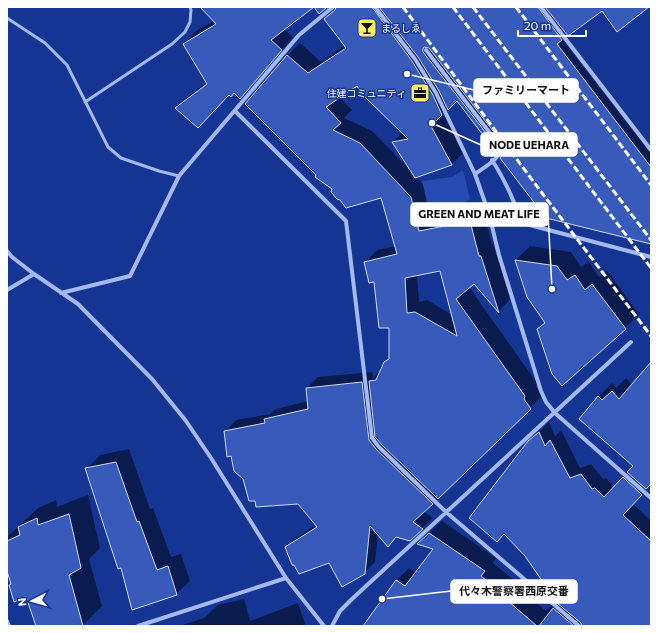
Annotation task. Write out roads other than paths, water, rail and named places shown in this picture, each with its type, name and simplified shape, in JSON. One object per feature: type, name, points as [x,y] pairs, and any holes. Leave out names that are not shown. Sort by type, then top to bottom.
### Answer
[{"type":"street","points":[[61,293],[130,276],[179,176],[299,35],[333,7]]},
{"type":"street","points":[[375,7],[415,59],[436,93],[475,174],[489,214],[499,256],[541,391],[546,402],[554,413],[651,498]]},
{"type":"street","points":[[541,7],[651,150]]},
{"type":"street","points":[[426,50],[500,146],[500,153],[475,174]]},
{"type":"street","points":[[235,111],[346,221],[372,438],[379,447],[446,512],[579,626]]},
{"type":"street","points":[[492,160],[504,179],[522,223]]},
{"type":"street","points":[[427,214],[471,206],[489,214],[651,258]]},
{"type":"street","points":[[7,251],[12,257],[34,274],[78,304],[152,378],[186,421],[286,578],[324,626]]},
{"type":"street","points":[[7,290],[34,274]]},
{"type":"street","points":[[332,626],[340,611],[352,599],[631,342]]},
{"type":"street","points":[[138,626],[286,578]]},
{"type":"street","points":[[7,621],[8,626]]},
{"type":"lane","points":[[85,102],[172,44],[185,32],[190,22],[190,7]]},
{"type":"lane","points":[[7,18],[46,43],[68,65],[108,147],[121,158],[179,176]]},
{"type":"railway","points":[[403,7],[651,336]]},
{"type":"railway","points":[[453,7],[651,268]]},
{"type":"railway","points":[[473,7],[651,240]]},
{"type":"railway","points":[[516,7],[651,185]]},
{"type":"place","name":"まるしゑ","points":[[367,28]]},
{"type":"place","name":"ファミリーマート","points":[[407,74]]},
{"type":"place","name":"住建コミュニティ","points":[[420,93]]},
{"type":"place","name":"NODE UEHARA","points":[[432,123]]},
{"type":"place","name":"GREEN AND MEAT LIFE","points":[[552,289]]},
{"type":"place","name":"代々木警察署西原交番","points":[[382,599]]}]
